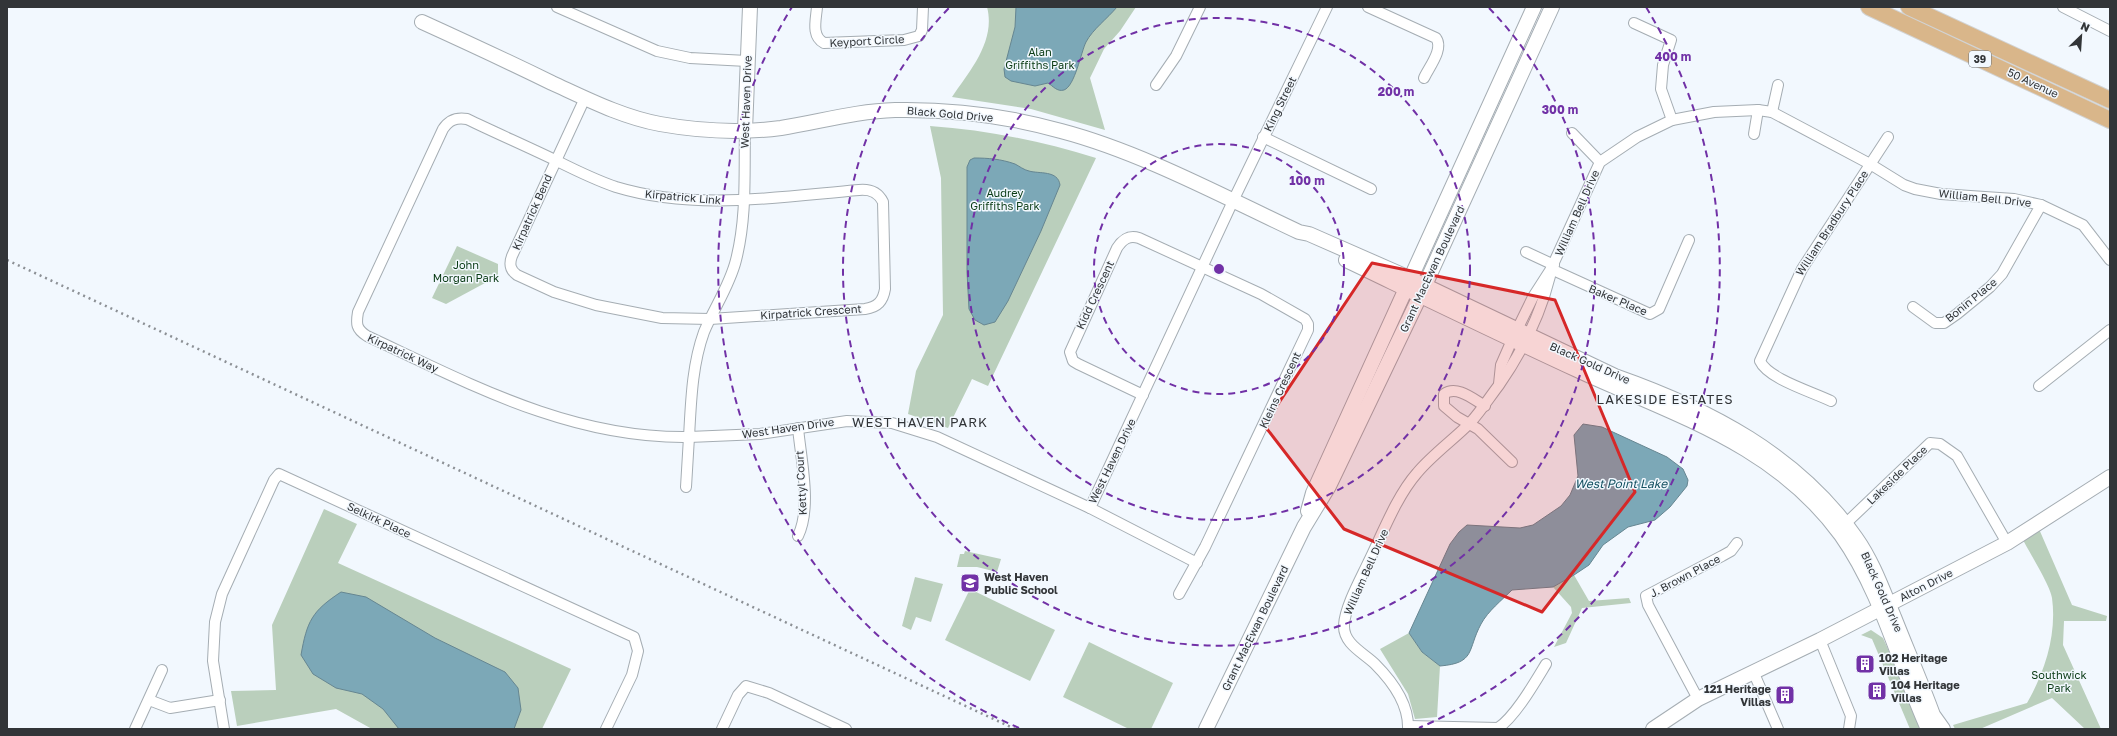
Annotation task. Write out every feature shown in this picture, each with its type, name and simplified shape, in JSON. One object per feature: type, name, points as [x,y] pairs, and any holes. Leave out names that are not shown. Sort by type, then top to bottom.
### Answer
[{"type":"main road","name":"West Haven Drive","points":[[745,130],[750,7]]},
{"type":"main road","name":"Grant MacEwan Boulevard","points":[[1206,729],[1304,526],[1329,486],[1422,291],[1552,7]]},
{"type":"main road","name":"50 Avenue","points":[[1869,7],[2110,120]]},
{"type":"main road","name":"50 Avenue","points":[[1909,7],[2110,100]]},
{"type":"main road","name":"Grant MacEwan Boulevard","points":[[1304,526],[1313,493],[1408,284],[1530,8]]},
{"type":"main road","name":"Black Gold Drive","points":[[422,22],[585,98],[620,113],[658,124],[745,130],[779,128],[850,114],[894,110],[938,111],[984,116],[1060,130],[1102,144],[1145,161],[1233,201],[1299,232],[1311,243],[1408,284],[1695,421],[1733,440],[1771,465],[1795,484],[1841,527],[1867,555],[1884,606],[1933,715],[1943,729]]},
{"type":"main road","name":"Alton Drive","points":[[1653,729],[1698,699],[1753,671],[1820,640],[1848,624],[2007,543],[2110,477]]},
{"type":"main road","name":"Black Gold Drive","points":[[1884,606],[1891,638],[1928,729]]},
{"type":"main road","points":[[1848,624],[1872,624],[1880,627],[1891,638]]},
{"type":"street","points":[[557,7],[657,51],[690,58],[747,61]]},
{"type":"street","name":"Keyport Circle","points":[[817,7],[815,34],[818,40],[824,43],[904,40],[919,36],[922,30],[923,7]]},
{"type":"street","points":[[1156,85],[1176,56],[1200,7]]},
{"type":"street","name":"King Street","points":[[1233,201],[1327,7]]},
{"type":"street","points":[[1368,7],[1436,38],[1439,42],[1439,48],[1424,78]]},
{"type":"street","points":[[2063,7],[2110,31]]},
{"type":"street","points":[[1634,23],[1671,40],[1663,65],[1661,90],[1672,120]]},
{"type":"street","points":[[1772,112],[1778,85]]},
{"type":"street","name":"Kirpatrick Bend","points":[[585,98],[555,160],[512,256],[510,265],[513,272],[524,279],[554,292],[601,307],[662,318],[710,319]]},
{"type":"street","points":[[1754,134],[1758,110]]},
{"type":"street","name":"William Bell Drive","points":[[1409,728],[1403,703],[1391,681],[1373,662],[1357,650],[1348,639],[1344,623],[1361,579],[1402,494],[1416,473],[1470,423],[1485,406],[1499,384],[1501,365],[1521,337],[1533,297],[1552,267],[1600,162],[1637,137],[1672,120],[1714,112],[1758,110],[1772,112],[1870,164],[1895,181],[1915,189],[1941,194],[2014,200],[2041,205],[2082,225],[2110,260]]},
{"type":"street","name":"Kirpatrick Way","points":[[555,160],[467,119],[461,118],[450,120],[443,129],[358,312],[356,324],[358,331],[492,395],[558,418],[623,434],[689,437]]},
{"type":"street","name":"West Haven Drive","points":[[745,130],[743,229],[736,261],[710,319],[696,363],[689,437],[760,434],[847,421],[879,421],[908,427],[937,437],[1090,508],[1233,201]]},
{"type":"street","name":"William Bell Drive","points":[[1572,133],[1600,162]]},
{"type":"street","points":[[1263,137],[1371,189]]},
{"type":"street","points":[[1870,164],[1888,137]]},
{"type":"street","name":"Kirpatrick Link","points":[[555,160],[615,187],[649,195],[717,202],[744,199]]},
{"type":"street","name":"William Bradbury Place","points":[[1831,401],[1773,375],[1762,365],[1760,361],[1802,269],[1870,164]]},
{"type":"street","name":"Kirpatrick Crescent","points":[[710,319],[870,308],[879,304],[884,295],[883,210],[882,202],[877,194],[866,190],[859,190],[744,199]]},
{"type":"street","name":"Bonin Place","points":[[1913,306],[1935,323],[1944,323],[1957,314],[1990,287],[2002,274],[2041,205]]},
{"type":"street","name":"Kidd Crescent","points":[[1143,395],[1078,364],[1074,361],[1070,352],[1117,248],[1123,240],[1132,236],[1203,268]]},
{"type":"street","name":"Baker Place","points":[[1552,267],[1650,314],[1659,309],[1689,240]]},
{"type":"street","name":"William Bell Drive","points":[[1526,252],[1552,267]]},
{"type":"street","name":"Kleins Crescent","points":[[1180,594],[1308,330],[1308,324],[1305,319],[1261,294],[1203,268]]},
{"type":"street","points":[[2039,386],[2110,330]]},
{"type":"street","points":[[1485,406],[1458,391],[1451,390],[1444,394],[1444,406],[1457,417],[1470,423],[1478,429],[1512,462]]},
{"type":"street","name":"Kettyl Court","points":[[798,428],[805,508],[802,526],[798,536]]},
{"type":"street","points":[[686,487],[689,437]]},
{"type":"street","name":"Lakeside Place","points":[[1841,527],[1930,443],[1940,444],[1957,456],[2007,543]]},
{"type":"street","name":"Selkirk Place","points":[[224,729],[213,661],[215,622],[222,594],[274,480],[279,474],[634,637],[638,651],[632,674],[606,729]]},
{"type":"street","points":[[1090,508],[1196,563]]},
{"type":"street","name":"J. Brown Place","points":[[1698,699],[1648,605],[1646,596],[1731,551],[1737,543]]},
{"type":"street","points":[[1820,640],[1851,716],[1849,729]]},
{"type":"street","points":[[1409,728],[1498,728],[1507,720],[1531,689],[1546,664]]},
{"type":"street","points":[[135,729],[162,670]]},
{"type":"street","points":[[1753,671],[1778,729]]},
{"type":"street","points":[[722,729],[738,695],[746,686],[769,693],[846,729]]},
{"type":"street","points":[[149,700],[170,708],[220,700]]},
{"type":"highlighted area","points":[[1372,263],[1555,300],[1635,492],[1542,612],[1344,529],[1264,425]]},
{"type":"green space","name":"Alan Griffiths Park","points":[[987,7],[1136,7],[1120,31],[1104,49],[1090,78],[1105,130],[1031,109],[952,97],[980,55],[985,44],[989,20]]},
{"type":"green space","name":"Audrey Griffiths Park","points":[[930,126],[972,130],[1014,137],[1055,146],[1096,158],[988,386],[972,379],[948,428],[908,414],[916,371],[943,315],[941,178]]},
{"type":"green space","name":"John Morgan Park","points":[[457,246],[498,264],[498,276],[446,304],[432,298]]},
{"type":"green space","points":[[324,509],[357,524],[338,563],[571,669],[542,729],[372,729],[336,709],[237,726],[231,691],[276,690],[272,625]]},
{"type":"green space","name":"Southwick Park","points":[[2039,529],[2072,605],[2107,616],[2106,621],[2064,621],[2063,645],[2101,729],[2085,729],[2052,698],[1980,729],[1955,729],[1953,725],[2027,703],[2039,679],[2051,639],[2053,625],[2052,598],[2044,577],[2022,538]]},
{"type":"green space","points":[[965,551],[1001,559],[997,572],[977,567],[957,567],[960,554],[964,554]]},
{"type":"green space","points":[[1574,575],[1589,601],[1629,598],[1631,603],[1582,608],[1566,643],[1554,647],[1572,613],[1571,607],[1553,587]]},
{"type":"green space","points":[[915,577],[943,584],[931,622],[916,617],[911,630],[902,626]]},
{"type":"green space","points":[[970,589],[1055,630],[1030,681],[945,640]]},
{"type":"green space","points":[[1871,630],[1883,638],[1924,729],[1910,729],[1872,639],[1861,635]]},
{"type":"green space","points":[[1409,633],[1422,652],[1440,666],[1437,717],[1415,719],[1408,694],[1380,649]]},
{"type":"green space","points":[[1089,642],[1173,683],[1151,729],[1129,729],[1063,697]]},
{"type":"water","points":[[1016,7],[1117,7],[1089,37],[1071,82],[1068,87],[1062,90],[1057,89],[1048,83],[1035,86],[1011,81],[1005,77],[1004,69],[1015,27]]},
{"type":"water","points":[[974,158],[1005,161],[1033,172],[1052,175],[1059,180],[1060,185],[1041,231],[1008,301],[995,322],[984,325],[975,320],[969,309],[967,272],[967,167],[970,160]]},
{"type":"water","name":"West Point Lake","points":[[1583,424],[1602,427],[1667,457],[1683,469],[1688,480],[1687,486],[1670,507],[1655,520],[1628,527],[1603,545],[1589,565],[1574,575],[1553,587],[1512,590],[1491,610],[1484,619],[1469,654],[1460,662],[1440,666],[1422,652],[1409,633],[1450,544],[1459,532],[1467,525],[1520,528],[1533,525],[1561,506],[1570,495],[1578,476],[1574,435]]},
{"type":"water","points":[[341,592],[366,597],[435,638],[505,672],[518,688],[521,710],[514,729],[399,729],[383,709],[362,694],[336,688],[313,674],[301,655],[306,633],[312,618],[317,611]]},
{"type":"railway","points":[[7,260],[1015,729]]},
{"type":"place","name":"West Haven Public School","points":[[970,583]]},
{"type":"place","name":"102 Heritage Villas","points":[[1865,664]]},
{"type":"place","name":"104 Heritage Villas","points":[[1877,691]]},
{"type":"place","name":"121 Heritage Villas","points":[[1785,695]]},
{"type":"district","name":"LAKESIDE ESTATES","points":[[1665,399]]},
{"type":"district","name":"WEST HAVEN PARK","points":[[920,422]]}]
